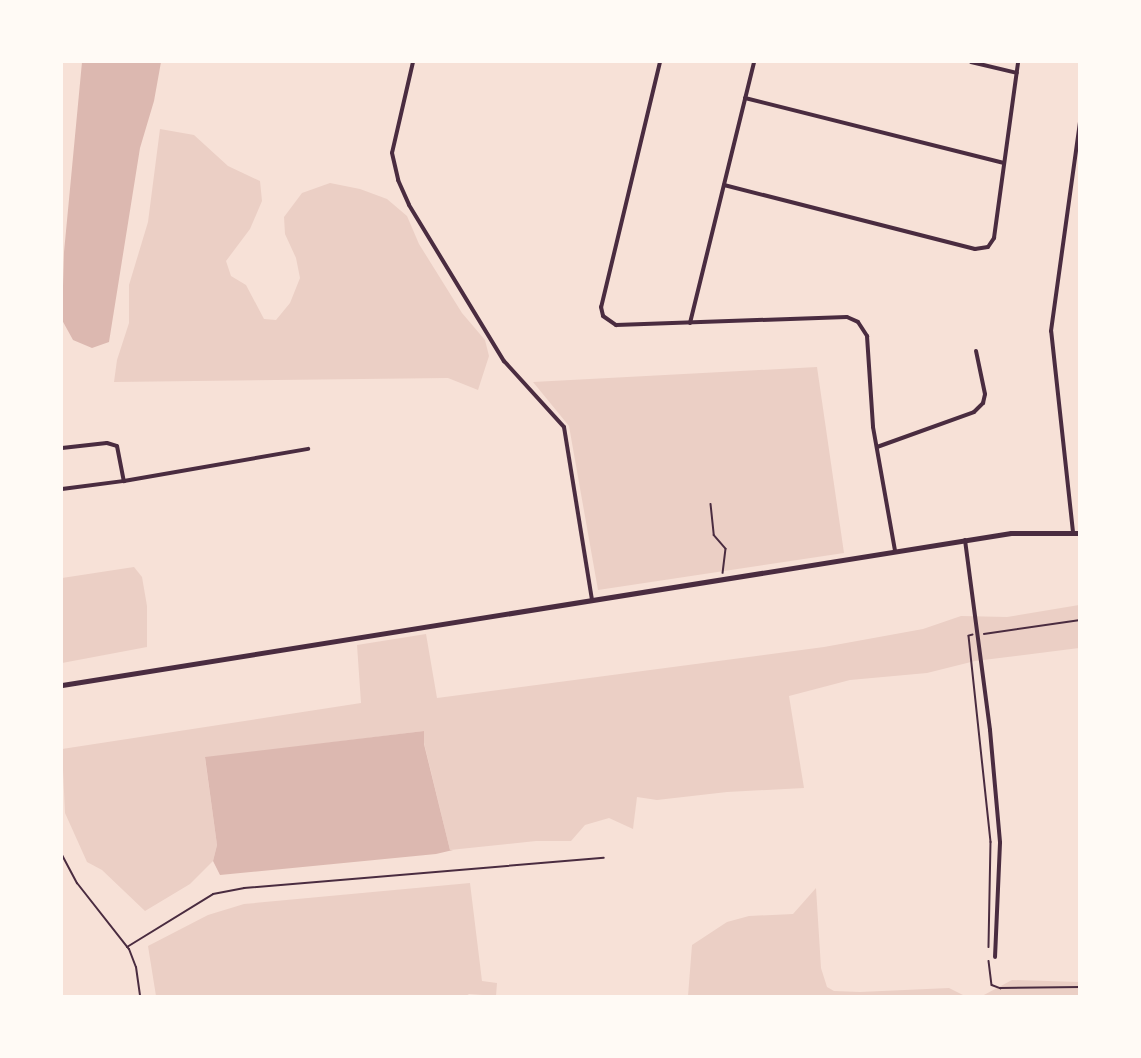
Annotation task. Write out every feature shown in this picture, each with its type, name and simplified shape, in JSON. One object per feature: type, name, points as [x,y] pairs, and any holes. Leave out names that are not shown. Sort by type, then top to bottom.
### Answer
[{"type":"street","points":[[413,62],[392,153],[398,180],[409,205],[504,361],[564,427],[592,600]]},
{"type":"street","points":[[660,62],[601,308],[603,316],[616,325],[847,317],[858,322],[867,336],[869,398],[895,550]]},
{"type":"street","points":[[690,323],[754,62]]},
{"type":"street","points":[[971,62],[1017,73]]},
{"type":"street","points":[[724,185],[975,249],[988,247],[994,238],[1018,62]]},
{"type":"street","points":[[745,98],[1004,163]]},
{"type":"street","points":[[62,685],[895,550],[1011,533],[1076,532],[1051,331],[1080,121]]},
{"type":"street","points":[[878,447],[974,412],[983,403],[985,394],[976,351]]},
{"type":"street","points":[[62,448],[107,443],[117,446],[124,481]]},
{"type":"street","points":[[62,489],[124,481],[308,449]]},
{"type":"street","points":[[965,540],[990,730],[1000,843],[995,957]]},
{"type":"lane","points":[[62,855],[77,883],[127,947],[136,967],[140,996]]},
{"type":"lane","points":[[127,947],[213,894],[244,888],[604,858]]},
{"type":"path","points":[[711,504],[714,535],[726,549],[723,573]]},
{"type":"path","points":[[977,634],[1080,620]]},
{"type":"shaded area","points":[[82,62],[161,62],[154,101],[140,148],[109,342],[92,348],[73,340],[62,320],[64,252]]},
{"type":"shaded area","points":[[160,129],[194,135],[228,166],[260,181],[262,201],[250,229],[226,261],[231,276],[246,285],[264,319],[276,320],[290,303],[300,278],[296,258],[285,234],[284,217],[302,193],[330,183],[360,189],[387,199],[407,216],[419,244],[462,313],[485,340],[489,356],[478,390],[448,378],[114,382],[117,360],[129,323],[129,285],[148,222]]},
{"type":"shaded area","points":[[817,367],[844,553],[598,590],[569,426],[533,382]]},
{"type":"shaded area","points":[[134,567],[142,577],[147,606],[147,647],[62,663],[62,578]]},
{"type":"shaded area","points":[[1079,605],[1079,648],[975,661],[927,673],[850,680],[789,696],[804,788],[727,792],[657,800],[637,797],[633,829],[609,818],[585,825],[571,841],[536,841],[450,850],[424,743],[424,731],[205,758],[217,845],[213,861],[190,884],[145,911],[102,870],[87,862],[65,813],[62,749],[361,703],[357,645],[426,634],[437,698],[824,647],[923,629],[961,616],[1007,617]]},
{"type":"shaded area","points":[[424,731],[424,744],[450,850],[453,850],[436,854],[220,875],[213,861],[217,845],[205,757]]},
{"type":"shaded area","points":[[470,883],[482,981],[497,983],[496,996],[469,994],[466,996],[156,996],[148,946],[208,915],[244,904]]},
{"type":"shaded area","points":[[816,888],[821,968],[827,987],[834,991],[860,992],[949,988],[965,996],[688,996],[692,945],[727,922],[749,916],[793,914]]},
{"type":"shaded area","points":[[1012,980],[1079,982],[1079,996],[982,996]]}]
